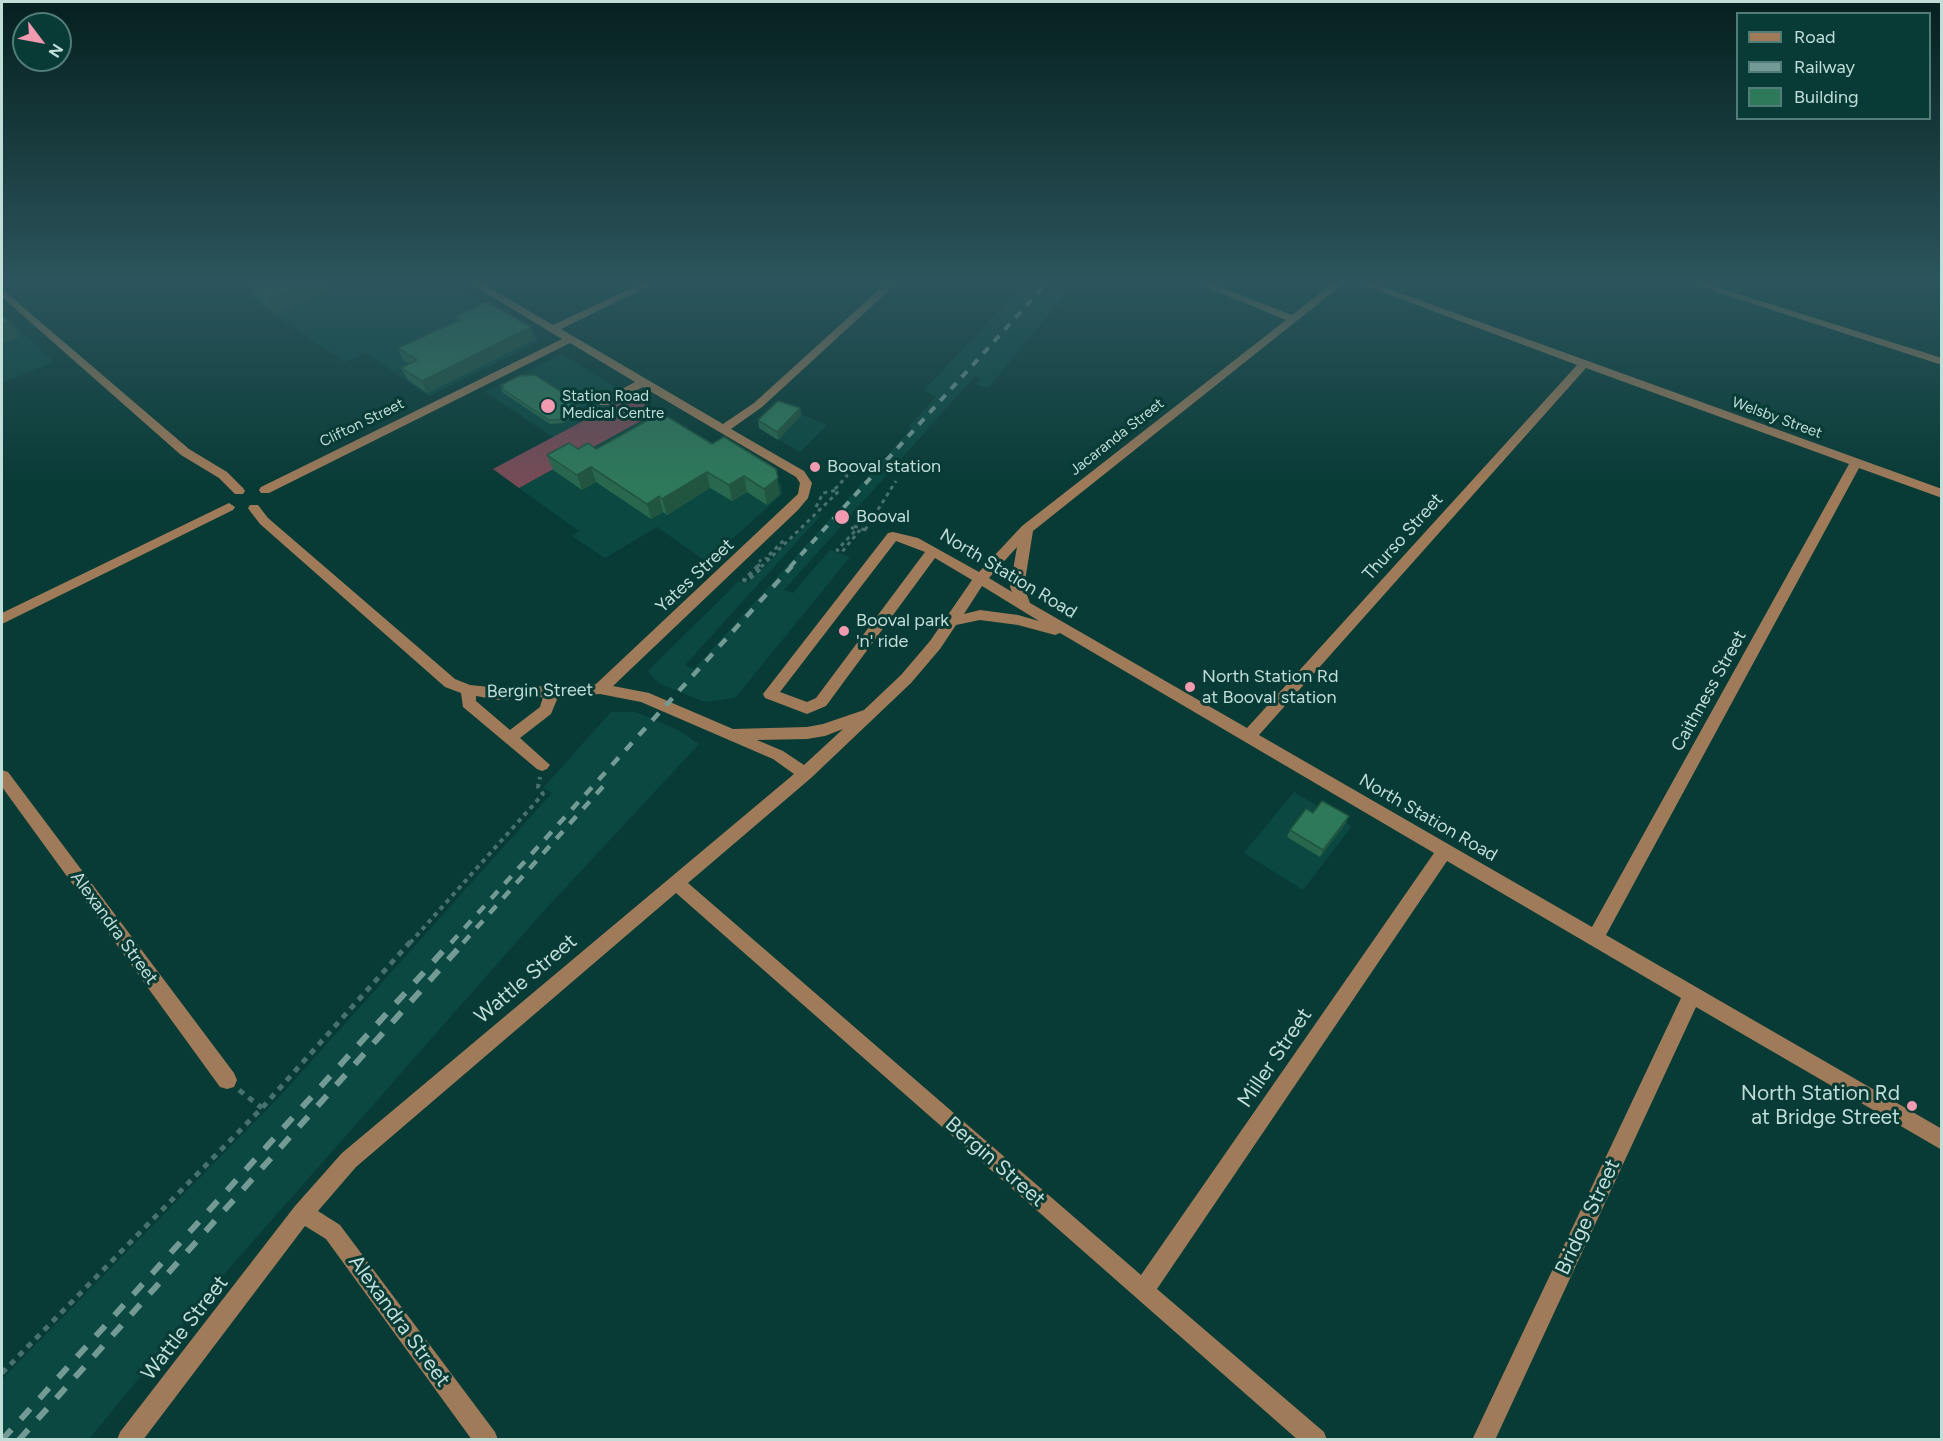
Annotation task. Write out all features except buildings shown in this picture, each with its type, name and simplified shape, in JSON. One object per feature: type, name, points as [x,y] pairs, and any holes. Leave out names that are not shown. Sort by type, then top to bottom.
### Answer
[{"type":"street","points":[[70,351],[185,452],[223,475],[239,491]]},
{"type":"street","name":"Clifton Street","points":[[265,490],[545,351]]},
{"type":"street","points":[[591,351],[723,429],[758,405],[817,351]]},
{"type":"street","name":"Jacaranda Street","points":[[980,579],[1027,529],[1253,351]]},
{"type":"street","name":"Welsby Street","points":[[1552,351],[1941,494]]},
{"type":"street","points":[[1907,351],[1941,362]]},
{"type":"street","name":"Thurso Street","points":[[1249,736],[1584,363]]},
{"type":"street","points":[[604,403],[643,382]]},
{"type":"street","name":"Yates Street","points":[[600,689],[794,507],[804,495],[806,483],[800,474],[723,429]]},
{"type":"street","name":"Caithness Street","points":[[1595,938],[1856,463]]},
{"type":"street","points":[[2,619],[229,507],[240,511],[254,507],[266,499],[265,490],[252,488],[239,491],[229,499],[229,507]]},
{"type":"street","name":"Bergin Street","points":[[254,507],[264,521],[450,683],[469,690],[500,694],[600,689],[644,697],[778,755],[806,774]]},
{"type":"street","points":[[1024,605],[1017,587],[1027,529]]},
{"type":"street","name":"North Station Road","points":[[933,551],[821,702],[807,708],[770,694],[893,536],[914,540],[933,551],[1076,636],[1941,1140]]},
{"type":"street","name":"Wattle Street","points":[[128,1440],[327,1182],[358,1152],[806,774],[913,671],[935,645],[980,579]]},
{"type":"street","points":[[951,621],[980,615],[1018,620],[1076,636]]},
{"type":"street","points":[[469,690],[468,703],[542,765]]},
{"type":"street","points":[[511,737],[546,710],[554,691]]},
{"type":"street","points":[[730,733],[788,735],[807,733],[825,730],[874,710]]},
{"type":"street","name":"Alexandra Street","points":[[2,776],[227,1080]]},
{"type":"street","name":"Miller Street","points":[[1143,1292],[1445,850]]},
{"type":"street","name":"Bergin Street","points":[[676,883],[1143,1292],[1316,1440]]},
{"type":"street","name":"Bridge Street","points":[[1483,1440],[1692,995]]},
{"type":"street","name":"Alexandra Street","points":[[303,1213],[333,1232],[487,1440]]},
{"type":"path","points":[[818,504],[823,493],[835,489],[848,476],[841,471]]},
{"type":"path","points":[[865,530],[854,526],[852,528],[856,530],[837,550],[842,552],[860,531],[865,530],[896,481]]},
{"type":"path","points":[[758,560],[762,562],[744,580],[747,581],[822,511],[839,491],[835,489]]},
{"type":"path","points":[[2,1373],[262,1108],[543,794],[538,788],[542,765]]},
{"type":"path","points":[[227,1080],[262,1108]]},
{"type":"shaded area","points":[[2,351],[42,351],[54,362],[2,383]]},
{"type":"shaded area","points":[[329,351],[520,351],[429,396],[366,353],[345,362]]},
{"type":"shaded area","points":[[961,351],[1018,351],[988,388],[976,385],[981,378],[975,376],[784,590],[793,593],[830,550],[850,557],[735,698],[705,702],[658,683],[648,671],[739,581],[746,584],[814,518],[822,514],[685,665],[694,669],[912,428],[909,426],[936,397],[924,390]]},
{"type":"shaded area","points":[[562,354],[630,396],[553,437],[485,392]]},
{"type":"shaded area","points":[[630,396],[659,411],[519,488],[493,469]]},
{"type":"shaded area","points":[[781,406],[827,425],[800,452],[758,427]]},
{"type":"shaded area","points":[[659,411],[781,484],[782,494],[707,562],[657,527],[605,558],[572,536],[579,531],[519,488]]},
{"type":"shaded area","points":[[611,712],[636,712],[678,730],[699,744],[541,914],[233,1264],[89,1439],[2,1439],[2,1379],[282,1094],[552,793],[543,788]]},
{"type":"shaded area","points":[[1294,792],[1352,826],[1303,890],[1244,853]]},
{"type":"railway","points":[[790,567],[985,351]]},
{"type":"railway","points":[[451,943],[792,566]]},
{"type":"railway","points":[[463,943],[607,782]]},
{"type":"railway","points":[[2,1440],[452,941]]},
{"type":"railway","points":[[19,1440],[465,941]]},
{"type":"place","name":"Station Road Medical Centre","points":[[548,406]]},
{"type":"place","name":"Booval station","points":[[815,467]]},
{"type":"place","name":"Booval","points":[[842,517]]},
{"type":"place","name":"Booval park 'n' ride","points":[[844,631]]},
{"type":"place","name":"North Station Rd at Booval station","points":[[1190,687]]},
{"type":"place","name":"North Station Rd at Bridge Street","points":[[1912,1106]]}]
